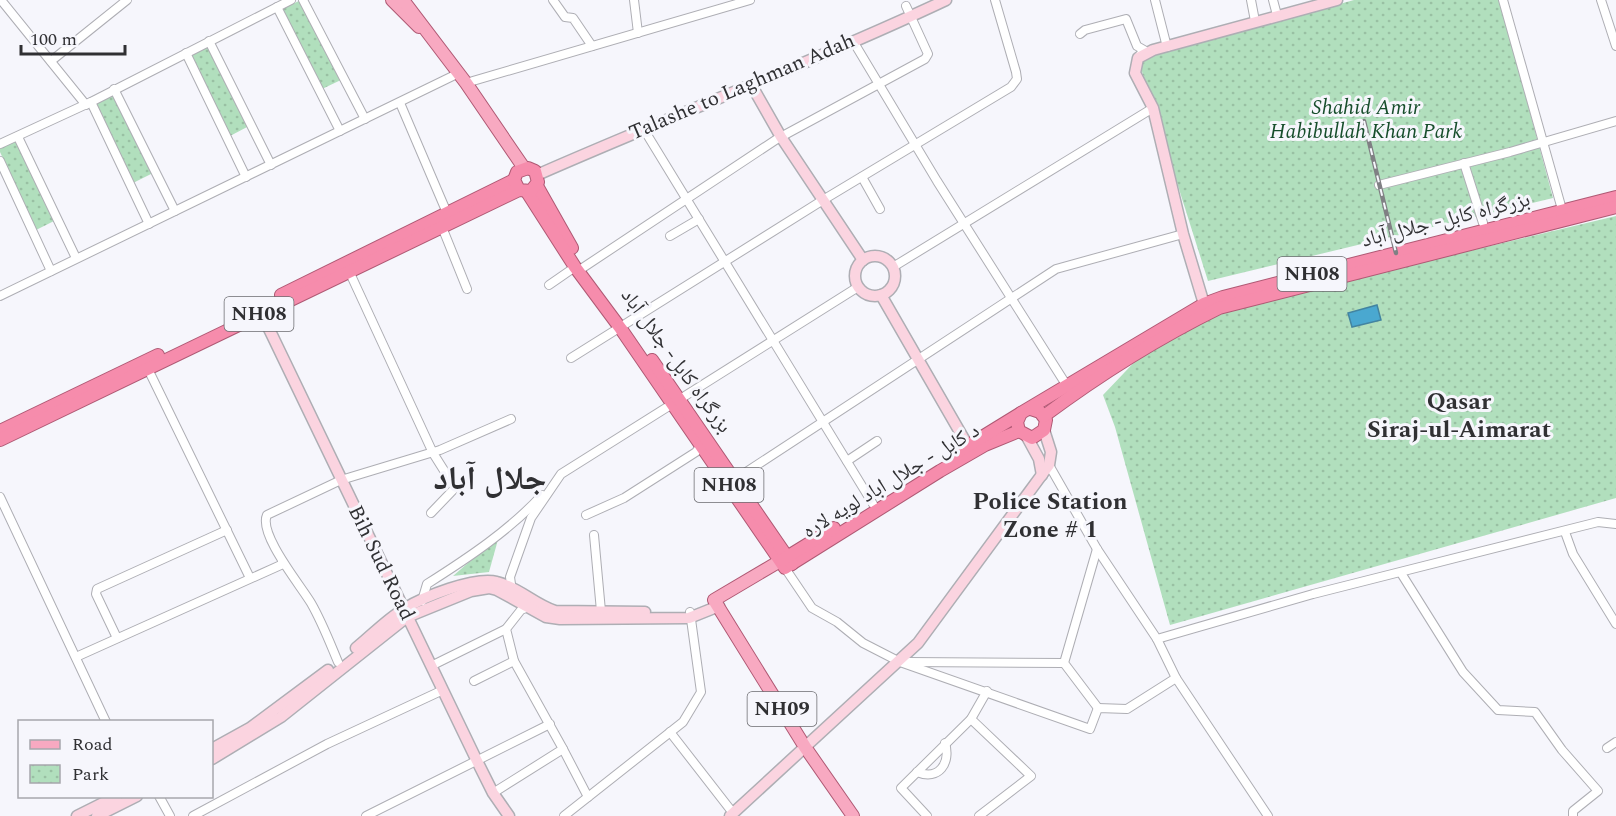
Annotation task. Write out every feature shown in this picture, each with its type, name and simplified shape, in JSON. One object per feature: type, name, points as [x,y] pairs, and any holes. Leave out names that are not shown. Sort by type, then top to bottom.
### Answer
[{"type":"highway","name":"NH08","points":[[524,168],[517,172],[527,184]]},
{"type":"highway","name":"NH08","points":[[0,440],[447,213],[527,184]]},
{"type":"highway","name":"NH08","points":[[260,309],[350,271],[527,184]]},
{"type":"highway","name":"بزرگراه کابل- جلال آباد","points":[[527,184],[578,269],[677,400],[786,563],[873,504],[1204,304],[1222,297],[1564,215],[1616,207]]},
{"type":"highway","name":"بزرگراه کابل- جلال آباد","points":[[1044,416],[1087,384],[1189,323],[1219,308],[1564,215],[1616,196]]},
{"type":"highway","name":"NH08","points":[[0,431],[146,365]]},
{"type":"highway","name":"بزرگراه کابل- جلال آباد","points":[[677,400],[701,445],[732,481]]},
{"type":"highway","points":[[1026,411],[1044,416],[1044,430],[1037,437],[1023,434],[1017,422],[1026,411]]},
{"type":"highway","name":"د کابل - جلال اباد لویه لاره","points":[[786,563],[985,445],[1023,434]]},
{"type":"main road","points":[[392,0],[406,17],[430,35]]},
{"type":"main road","points":[[403,0],[463,78],[524,168]]},
{"type":"main road","name":"Talashe to Laghman Adah","points":[[527,184],[643,128],[752,86],[946,0]]},
{"type":"main road","points":[[1204,304],[1183,234],[1153,108],[1135,73],[1138,58],[1167,47],[1256,21],[1337,0]]},
{"type":"main road","points":[[752,86],[781,137],[863,260]]},
{"type":"main road","points":[[876,256],[889,261],[893,267],[894,282],[881,296],[868,295],[858,287],[855,273],[863,260],[876,256]]},
{"type":"main road","points":[[881,296],[968,446]]},
{"type":"main road","name":"Bih Sud Road","points":[[260,309],[430,666],[493,793],[509,816]]},
{"type":"main road","points":[[732,814],[900,662],[918,643],[1049,465],[1051,452],[1044,430]]},
{"type":"main road","points":[[1023,434],[1039,459],[1042,475]]},
{"type":"main road","points":[[213,758],[281,717],[405,613],[479,589],[489,588],[511,592],[528,608],[546,617],[560,619],[689,615],[716,603],[786,563]]},
{"type":"main road","points":[[213,748],[275,711],[422,601],[484,580],[555,611],[689,615]]},
{"type":"main road","name":"NH09","points":[[716,603],[805,747],[853,816]]},
{"type":"main road","points":[[77,816],[113,798]]},
{"type":"main road","points":[[97,816],[133,798]]},
{"type":"street","points":[[1,0],[88,104],[149,224]]},
{"type":"street","points":[[51,61],[127,0]]},
{"type":"street","points":[[0,144],[88,104],[291,0]]},
{"type":"street","points":[[303,0],[365,119]]},
{"type":"street","points":[[553,0],[565,17],[573,18],[592,46]]},
{"type":"street","points":[[634,0],[638,33]]},
{"type":"street","points":[[0,296],[365,119],[463,78],[592,46],[750,0]]},
{"type":"street","points":[[571,358],[624,327],[823,200],[1011,87],[1017,79],[995,0]]},
{"type":"street","points":[[1155,0],[1167,47]]},
{"type":"street","points":[[1251,0],[1256,21]]},
{"type":"street","points":[[1273,0],[1277,15]]},
{"type":"street","points":[[1503,0],[1564,215]]},
{"type":"street","points":[[1601,0],[1616,46]]},
{"type":"street","points":[[549,285],[578,269],[685,197],[781,137],[925,59],[928,54],[906,6]]},
{"type":"street","points":[[277,8],[340,131]]},
{"type":"street","points":[[1080,34],[1085,30],[1126,20],[1137,46],[1144,50],[1138,58]]},
{"type":"street","points":[[209,41],[271,165]]},
{"type":"street","points":[[853,41],[915,145],[1067,386]]},
{"type":"street","points":[[186,53],[246,177]]},
{"type":"street","points":[[114,89],[175,211]]},
{"type":"street","points":[[400,103],[447,213]]},
{"type":"street","points":[[893,267],[1153,108]]},
{"type":"street","points":[[1379,185],[1616,122]]},
{"type":"street","points":[[643,128],[873,504]]},
{"type":"street","points":[[18,137],[76,258]]},
{"type":"street","points":[[0,161],[51,271]]},
{"type":"street","points":[[1464,163],[1483,223]]},
{"type":"street","points":[[862,177],[880,209]]},
{"type":"street","points":[[670,236],[699,219]]},
{"type":"street","points":[[442,227],[467,289]]},
{"type":"street","points":[[732,481],[1012,300],[1056,269],[1183,234]]},
{"type":"street","points":[[350,271],[433,453],[455,488],[431,513]]},
{"type":"street","points":[[422,601],[427,584],[460,563],[520,517],[561,474],[772,339],[858,287]]},
{"type":"street","points":[[146,365],[250,578]]},
{"type":"street","points":[[338,662],[312,604],[282,561],[265,525],[267,515],[341,480],[433,453],[511,419]]},
{"type":"street","points":[[847,461],[877,441]]},
{"type":"street","points":[[586,515],[642,487],[696,452],[701,445]]},
{"type":"street","points":[[1049,465],[1097,549],[1157,639],[1176,678],[1268,816]]},
{"type":"street","points":[[511,592],[510,577],[531,518],[561,474]]},
{"type":"street","points":[[0,497],[105,720]]},
{"type":"street","points":[[1157,639],[1313,594],[1598,522],[1616,524]]},
{"type":"street","points":[[117,638],[96,594],[97,588],[227,530]]},
{"type":"street","points":[[1565,532],[1573,554],[1616,624]]},
{"type":"street","points":[[594,535],[601,611]]},
{"type":"street","points":[[1064,663],[1097,549]]},
{"type":"street","points":[[76,657],[283,564],[282,561]]},
{"type":"street","points":[[786,563],[812,608],[837,622],[863,643],[900,662],[1090,729],[1098,708]]},
{"type":"street","points":[[1401,573],[1463,672],[1498,710],[1534,712],[1562,750],[1598,791],[1573,811],[1573,816]]},
{"type":"street","points":[[430,666],[506,629],[521,610],[528,608]]},
{"type":"street","points":[[564,816],[683,722],[701,692],[689,615]]},
{"type":"street","points":[[506,629],[514,661],[588,797]]},
{"type":"street","points":[[474,681],[514,661]]},
{"type":"street","points":[[900,662],[1064,663]]},
{"type":"street","points":[[1064,663],[1098,708]]},
{"type":"street","points":[[1098,708],[1127,709],[1176,678]]},
{"type":"street","points":[[193,816],[327,744],[442,690]]},
{"type":"street","points":[[927,816],[902,788],[971,719],[987,691]]},
{"type":"street","points":[[971,719],[1031,776],[980,816]]},
{"type":"street","points":[[366,816],[550,724]]},
{"type":"street","points":[[670,732],[732,814]]},
{"type":"street","points":[[1607,748],[1616,742]]},
{"type":"street","points":[[917,772],[930,775],[943,768],[948,760],[945,743]]},
{"type":"street","points":[[493,793],[563,749]]},
{"type":"street","points":[[160,798],[170,816]]},
{"type":"green space","points":[[301,0],[343,79],[322,89],[282,9]]},
{"type":"green space","name":"Shahid Amir Habibullah Khan Park","points":[[1354,0],[1500,0],[1553,198],[1208,281],[1138,59]]},
{"type":"green space","points":[[209,45],[249,126],[230,136],[191,54]]},
{"type":"green space","points":[[114,92],[153,173],[133,183],[94,101]]},
{"type":"green space","points":[[17,139],[56,220],[36,230],[0,152],[0,147]]},
{"type":"green space","points":[[1616,216],[1616,498],[1170,625],[1115,427],[1103,395],[1143,353],[1182,331],[1242,305]]},
{"type":"green space","points":[[499,536],[489,572],[453,576]]},
{"type":"water","points":[[1377,305],[1381,320],[1352,327],[1348,313]]},
{"type":"railway","points":[[1364,121],[1396,253]]},
{"type":"district","name":"Qasar Siraj-ul-Aimarat","points":[[1459,416]]},
{"type":"district","name":"جلال آباد","points":[[490,479]]},
{"type":"district","name":"Police Station Zone # 1","points":[[1050,516]]}]
